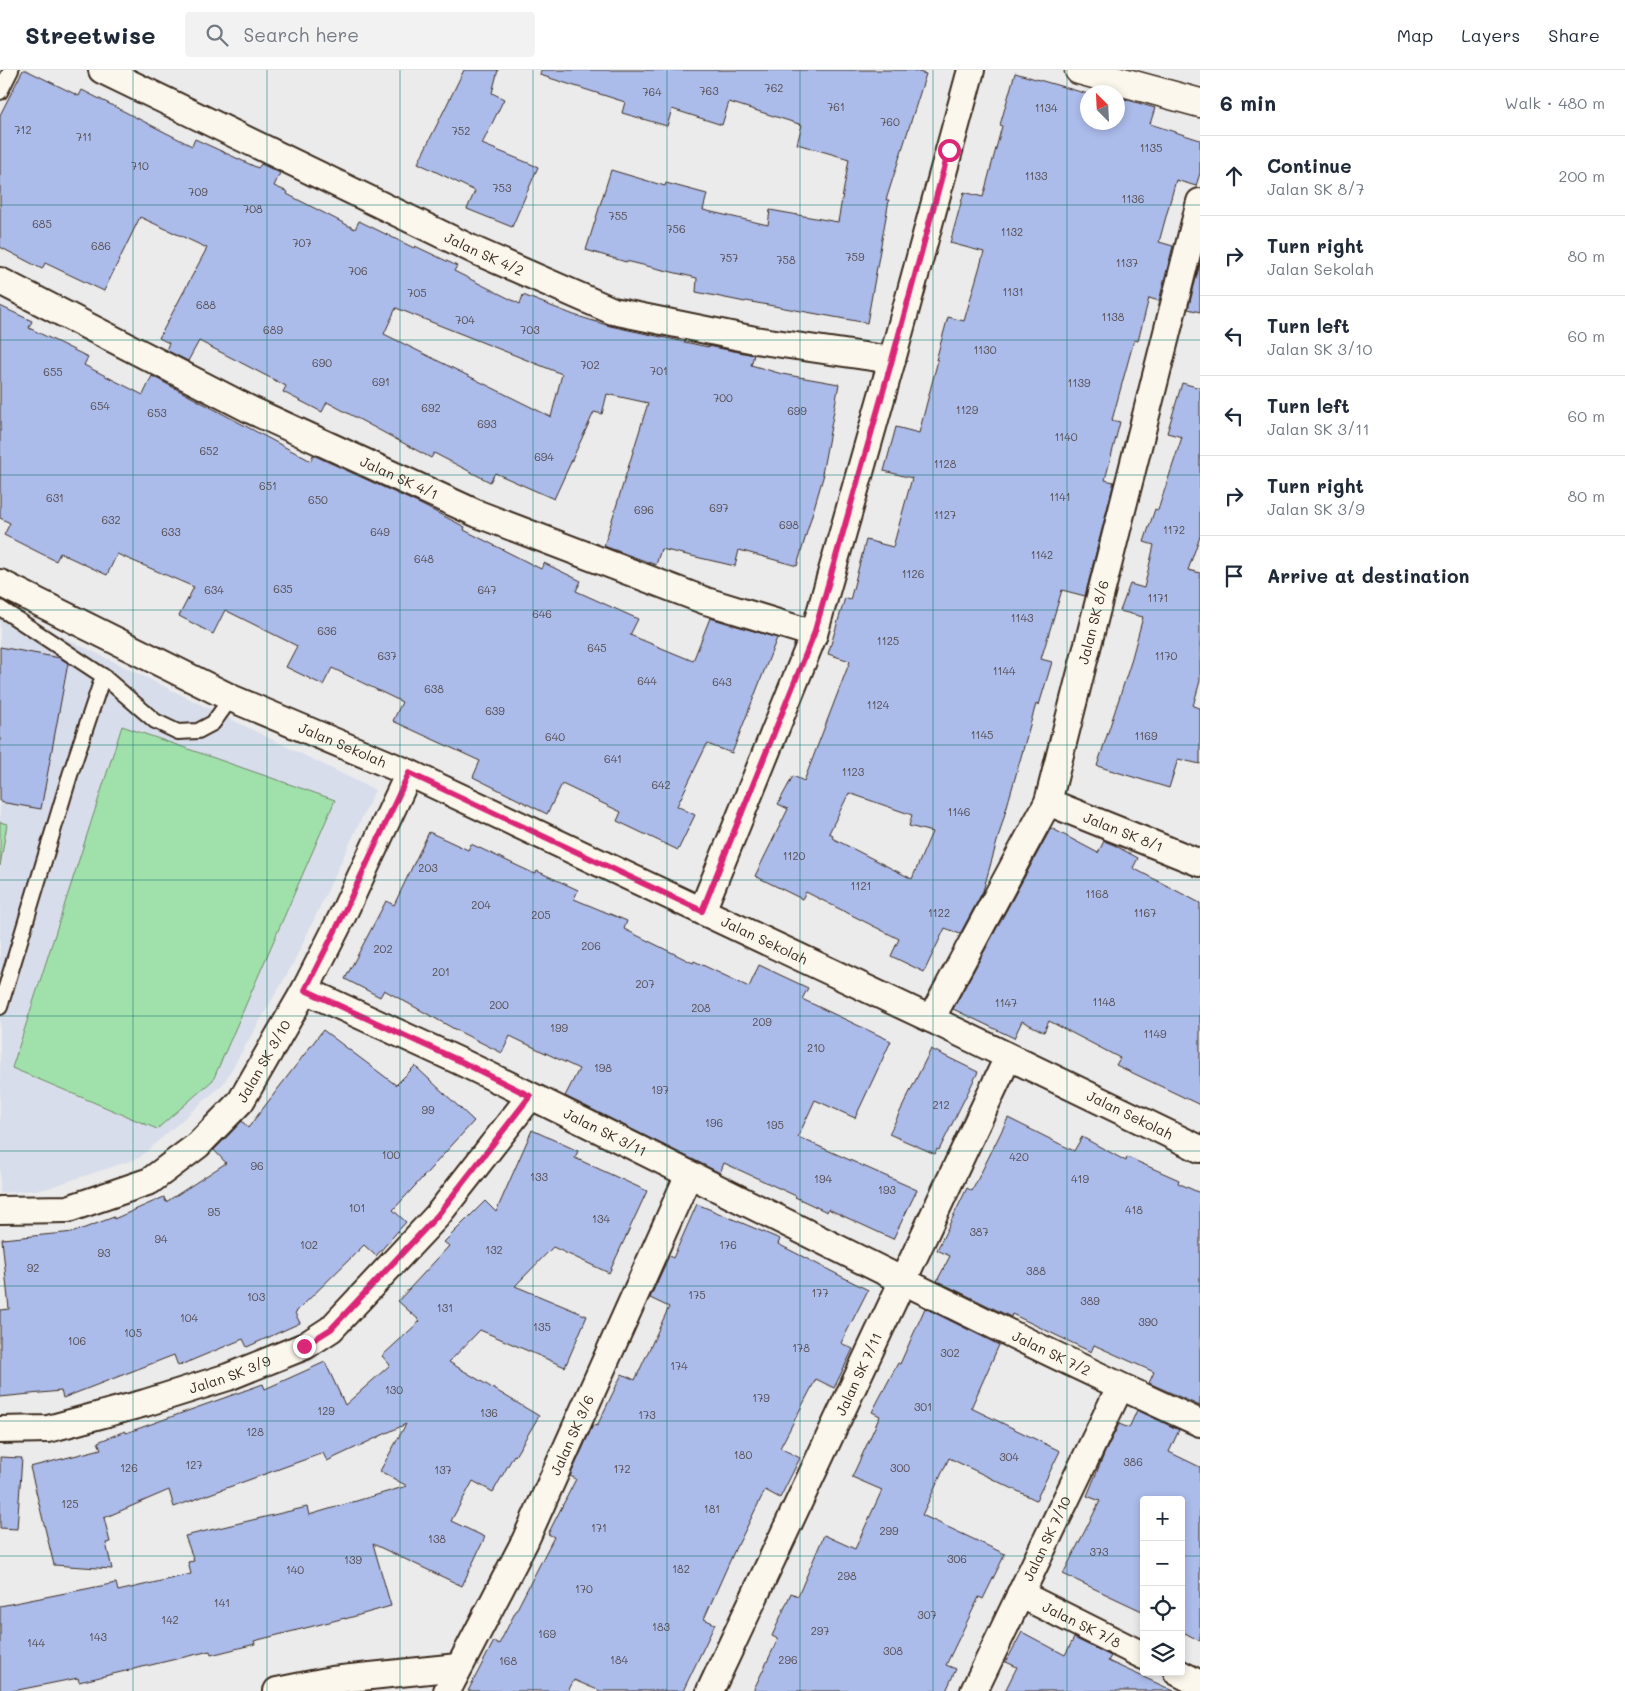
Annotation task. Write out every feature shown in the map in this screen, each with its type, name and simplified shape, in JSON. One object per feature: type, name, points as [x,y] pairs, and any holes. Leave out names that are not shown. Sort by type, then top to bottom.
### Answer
[{"type":"street","name":"Jalan SK 4/2","points":[[102,70],[476,251],[612,310],[755,340],[892,360]]},
{"type":"street","points":[[702,911],[814,634],[892,360],[971,70]]},
{"type":"street","points":[[1079,70],[1200,103]]},
{"type":"street","name":"Jalan SK 8/6","points":[[931,1019],[1048,802],[1200,202]]},
{"type":"street","name":"Jalan SK 4/1","points":[[0,281],[251,410],[478,514],[706,601],[814,634]]},
{"type":"street","name":"Jalan Sekolah","points":[[0,584],[231,698],[409,773],[931,1019],[1200,1149]]},
{"type":"street","name":"Jalan SK 3/10","points":[[0,1210],[68,1209],[150,1181],[198,1145],[241,1101],[305,990],[340,921],[409,773]]},
{"type":"street","name":"Jalan SK 8/1","points":[[1048,802],[1200,862]]},
{"type":"street","name":"Jalan SK 3/11","points":[[305,990],[460,1061],[903,1281]]},
{"type":"street","name":"Jalan SK 7/11","points":[[710,1691],[1008,1057]]},
{"type":"street","name":"Jalan SK 3/9","points":[[0,1430],[48,1429],[145,1403],[228,1377],[304,1346],[324,1334],[331,1329],[437,1216],[530,1096]]},
{"type":"street","name":"Jalan SK 3/6","points":[[447,1691],[524,1541],[689,1174]]},
{"type":"street","name":"Jalan SK 7/2","points":[[903,1281],[1120,1387],[1200,1423]]},
{"type":"street","name":"Jalan SK 7/10","points":[[974,1691],[1120,1387]]},
{"type":"street","name":"Jalan SK 7/8","points":[[1020,1594],[1140,1654]]},
{"type":"street","points":[[277,1691],[332,1680],[458,1667]]},
{"type":"street","points":[[1185,1676],[1200,1684]]},
{"type":"lane","points":[[0,92],[11,70]]},
{"type":"lane","points":[[0,608],[103,676],[155,721],[178,732],[198,731],[213,723],[231,698]]},
{"type":"lane","points":[[0,1007],[70,775],[103,676]]},
{"type":"shaded area","points":[[0,606],[375,790],[293,964],[223,1084],[139,1158],[45,1189],[2,1193],[0,1192]]},
{"type":"green space","points":[[122,726],[335,800],[213,1080],[157,1129],[12,1068]]},
{"type":"green space","points":[[0,822],[7,824],[0,866]]},
{"type":"building","points":[[23,70],[26,70],[79,96],[82,90],[192,146],[195,139],[258,168],[261,164],[280,173],[274,186],[288,192],[287,194],[355,229],[359,221],[414,248],[415,246],[457,266],[454,271],[520,304],[523,295],[574,315],[610,326],[754,355],[751,365],[782,374],[839,384],[822,474],[824,474],[797,566],[739,550],[735,566],[661,549],[656,565],[604,546],[648,403],[607,394],[602,414],[594,412],[554,499],[495,473],[490,482],[434,453],[431,458],[327,402],[322,412],[283,392],[286,386],[199,341],[188,361],[166,350],[169,343],[159,338],[207,248],[140,217],[104,291],[45,263],[42,269],[0,247],[0,115]],"holes":[[[396,308],[562,374],[551,417],[384,334]]]},
{"type":"building","points":[[464,70],[498,70],[492,93],[504,99],[482,144],[538,167],[512,227],[467,209],[475,191],[418,163]]},
{"type":"building","points":[[541,70],[912,70],[926,74],[886,200],[889,200],[867,323],[696,292],[697,278],[626,262],[586,250],[611,170],[665,186],[666,183],[707,194],[703,210],[768,225],[770,210],[838,222],[849,159],[797,144],[802,125],[729,102],[722,125],[672,109],[667,126],[622,113],[625,102],[540,75]]},
{"type":"building","points":[[1015,73],[1080,92],[1080,130],[1125,130],[1125,99],[1155,108],[1150,124],[1200,140],[1200,173],[1196,186],[1176,180],[1159,242],[1173,246],[1159,301],[1149,298],[1138,341],[1134,340],[1112,420],[1120,422],[1105,480],[1114,482],[1085,596],[1062,590],[1041,659],[1052,662],[1039,705],[1036,704],[983,891],[960,934],[945,928],[924,972],[891,956],[899,939],[806,892],[802,899],[755,876],[788,809],[778,804],[793,776],[804,781],[850,661],[828,654],[845,598],[850,600],[866,540],[893,547],[912,478],[884,471],[896,427],[919,433],[948,317],[964,321],[984,252],[950,243],[964,192],[983,197],[1002,126],[1000,125]],"holes":[[[849,793],[912,815],[909,826],[932,832],[912,879],[832,838],[833,835],[829,833]]]},
{"type":"building","points":[[1200,263],[1200,312],[1188,309]]},
{"type":"building","points":[[0,306],[32,321],[29,328],[88,357],[84,365],[143,395],[152,376],[311,461],[313,455],[422,505],[465,527],[464,530],[541,569],[544,563],[581,581],[576,591],[638,619],[630,635],[693,661],[710,618],[777,638],[732,753],[707,744],[677,806],[695,815],[678,850],[617,821],[621,812],[562,784],[547,814],[473,777],[480,761],[393,721],[402,702],[332,668],[323,685],[286,667],[297,646],[225,610],[213,634],[179,616],[194,587],[117,554],[107,575],[60,553],[56,561],[4,535],[10,523],[0,518]]},
{"type":"building","points":[[1182,383],[1200,388],[1200,536],[1188,570],[1200,573],[1200,681],[1193,706],[1200,708],[1200,764],[1178,759],[1169,788],[1097,766],[1130,665],[1143,617],[1120,611],[1130,584],[1144,588],[1154,545],[1144,542],[1155,509],[1158,510],[1182,437],[1167,433]]},
{"type":"building","points":[[0,647],[60,658],[68,663],[41,809],[0,802]]},
{"type":"building","points":[[1051,828],[1098,853],[1104,841],[1114,845],[1138,858],[1133,868],[1200,903],[1200,1105],[1116,1065],[1120,1058],[1049,1021],[1044,1032],[1022,1021],[1014,1038],[953,1009]]},
{"type":"building","points":[[429,832],[468,850],[471,844],[535,874],[537,871],[578,890],[574,899],[627,921],[624,929],[693,963],[694,961],[749,987],[759,965],[808,988],[802,999],[891,1041],[855,1118],[815,1100],[798,1137],[917,1190],[893,1239],[828,1209],[827,1212],[724,1163],[720,1173],[565,1096],[579,1069],[510,1036],[502,1053],[384,990],[380,997],[345,979],[386,901],[394,905]]},
{"type":"building","points":[[323,1030],[396,1085],[415,1066],[474,1121],[393,1210],[406,1222],[376,1256],[364,1245],[295,1313],[300,1323],[247,1347],[243,1339],[178,1366],[174,1355],[63,1398],[61,1391],[0,1397],[0,1310],[9,1309],[2,1239],[74,1232],[114,1217],[114,1219],[164,1197],[166,1202],[226,1163],[214,1150],[242,1121],[248,1128]]},
{"type":"building","points":[[931,1049],[978,1072],[939,1150],[937,1149],[935,1154],[889,1134]]},
{"type":"building","points":[[1008,1118],[1074,1151],[1082,1137],[1126,1161],[1127,1157],[1179,1180],[1178,1183],[1200,1193],[1200,1406],[1149,1383],[1154,1372],[1094,1345],[1091,1352],[1012,1314],[1011,1317],[937,1281],[950,1256],[937,1250],[967,1188],[972,1191]]},
{"type":"building","points":[[532,1130],[578,1151],[575,1158],[647,1191],[609,1273],[553,1247],[515,1286],[587,1316],[565,1367],[480,1330],[449,1362],[539,1416],[493,1492],[473,1481],[451,1521],[485,1537],[462,1586],[373,1544],[391,1606],[254,1641],[255,1644],[211,1655],[210,1651],[79,1682],[78,1678],[13,1691],[0,1691],[0,1606],[116,1583],[118,1591],[191,1574],[188,1562],[194,1561],[185,1536],[307,1507],[309,1515],[407,1486],[380,1471],[406,1424],[327,1461],[323,1453],[174,1507],[169,1490],[104,1518],[110,1542],[106,1543],[112,1569],[54,1565],[30,1467],[101,1449],[98,1442],[125,1431],[126,1433],[263,1384],[265,1389],[325,1362],[345,1405],[390,1365],[382,1356],[420,1321],[398,1301],[449,1246],[444,1242],[485,1201],[496,1212]]},
{"type":"building","points":[[697,1204],[780,1239],[778,1244],[868,1290],[841,1343],[853,1349],[834,1388],[816,1379],[780,1448],[800,1458],[780,1498],[765,1490],[737,1545],[704,1619],[715,1624],[683,1691],[600,1691],[574,1680],[568,1691],[468,1691],[494,1641],[499,1644],[554,1537],[548,1534],[576,1479],[570,1476],[593,1425],[597,1426],[622,1374],[635,1380],[669,1307],[650,1298],[669,1256],[673,1258]]},
{"type":"building","points":[[925,1308],[999,1345],[971,1408],[1060,1451],[1036,1500],[949,1458],[922,1515],[1005,1554],[983,1599],[979,1597],[946,1665],[956,1669],[946,1691],[753,1691],[778,1639],[772,1636],[791,1593],[798,1596],[824,1535],[855,1549],[882,1490],[852,1477],[880,1416],[872,1412],[898,1363],[900,1364]]},
{"type":"building","points":[[1137,1410],[1179,1430],[1169,1452],[1200,1467],[1200,1641],[1185,1633],[1185,1496],[1140,1496],[1140,1610],[1063,1574],[1100,1501],[1087,1496],[1105,1452],[1119,1424],[1129,1428]]},
{"type":"building","points":[[0,1457],[22,1458],[17,1529],[0,1528]]},
{"type":"building","points":[[1022,1632],[1065,1655],[1074,1638],[1111,1656],[1108,1661],[1174,1691],[1005,1691],[1017,1667],[1006,1662]]},
{"type":"route","points":[[304,1346],[331,1329],[437,1216],[530,1096],[460,1061],[305,990],[340,921],[409,773],[702,911],[814,634],[892,360],[949,150]]}]
